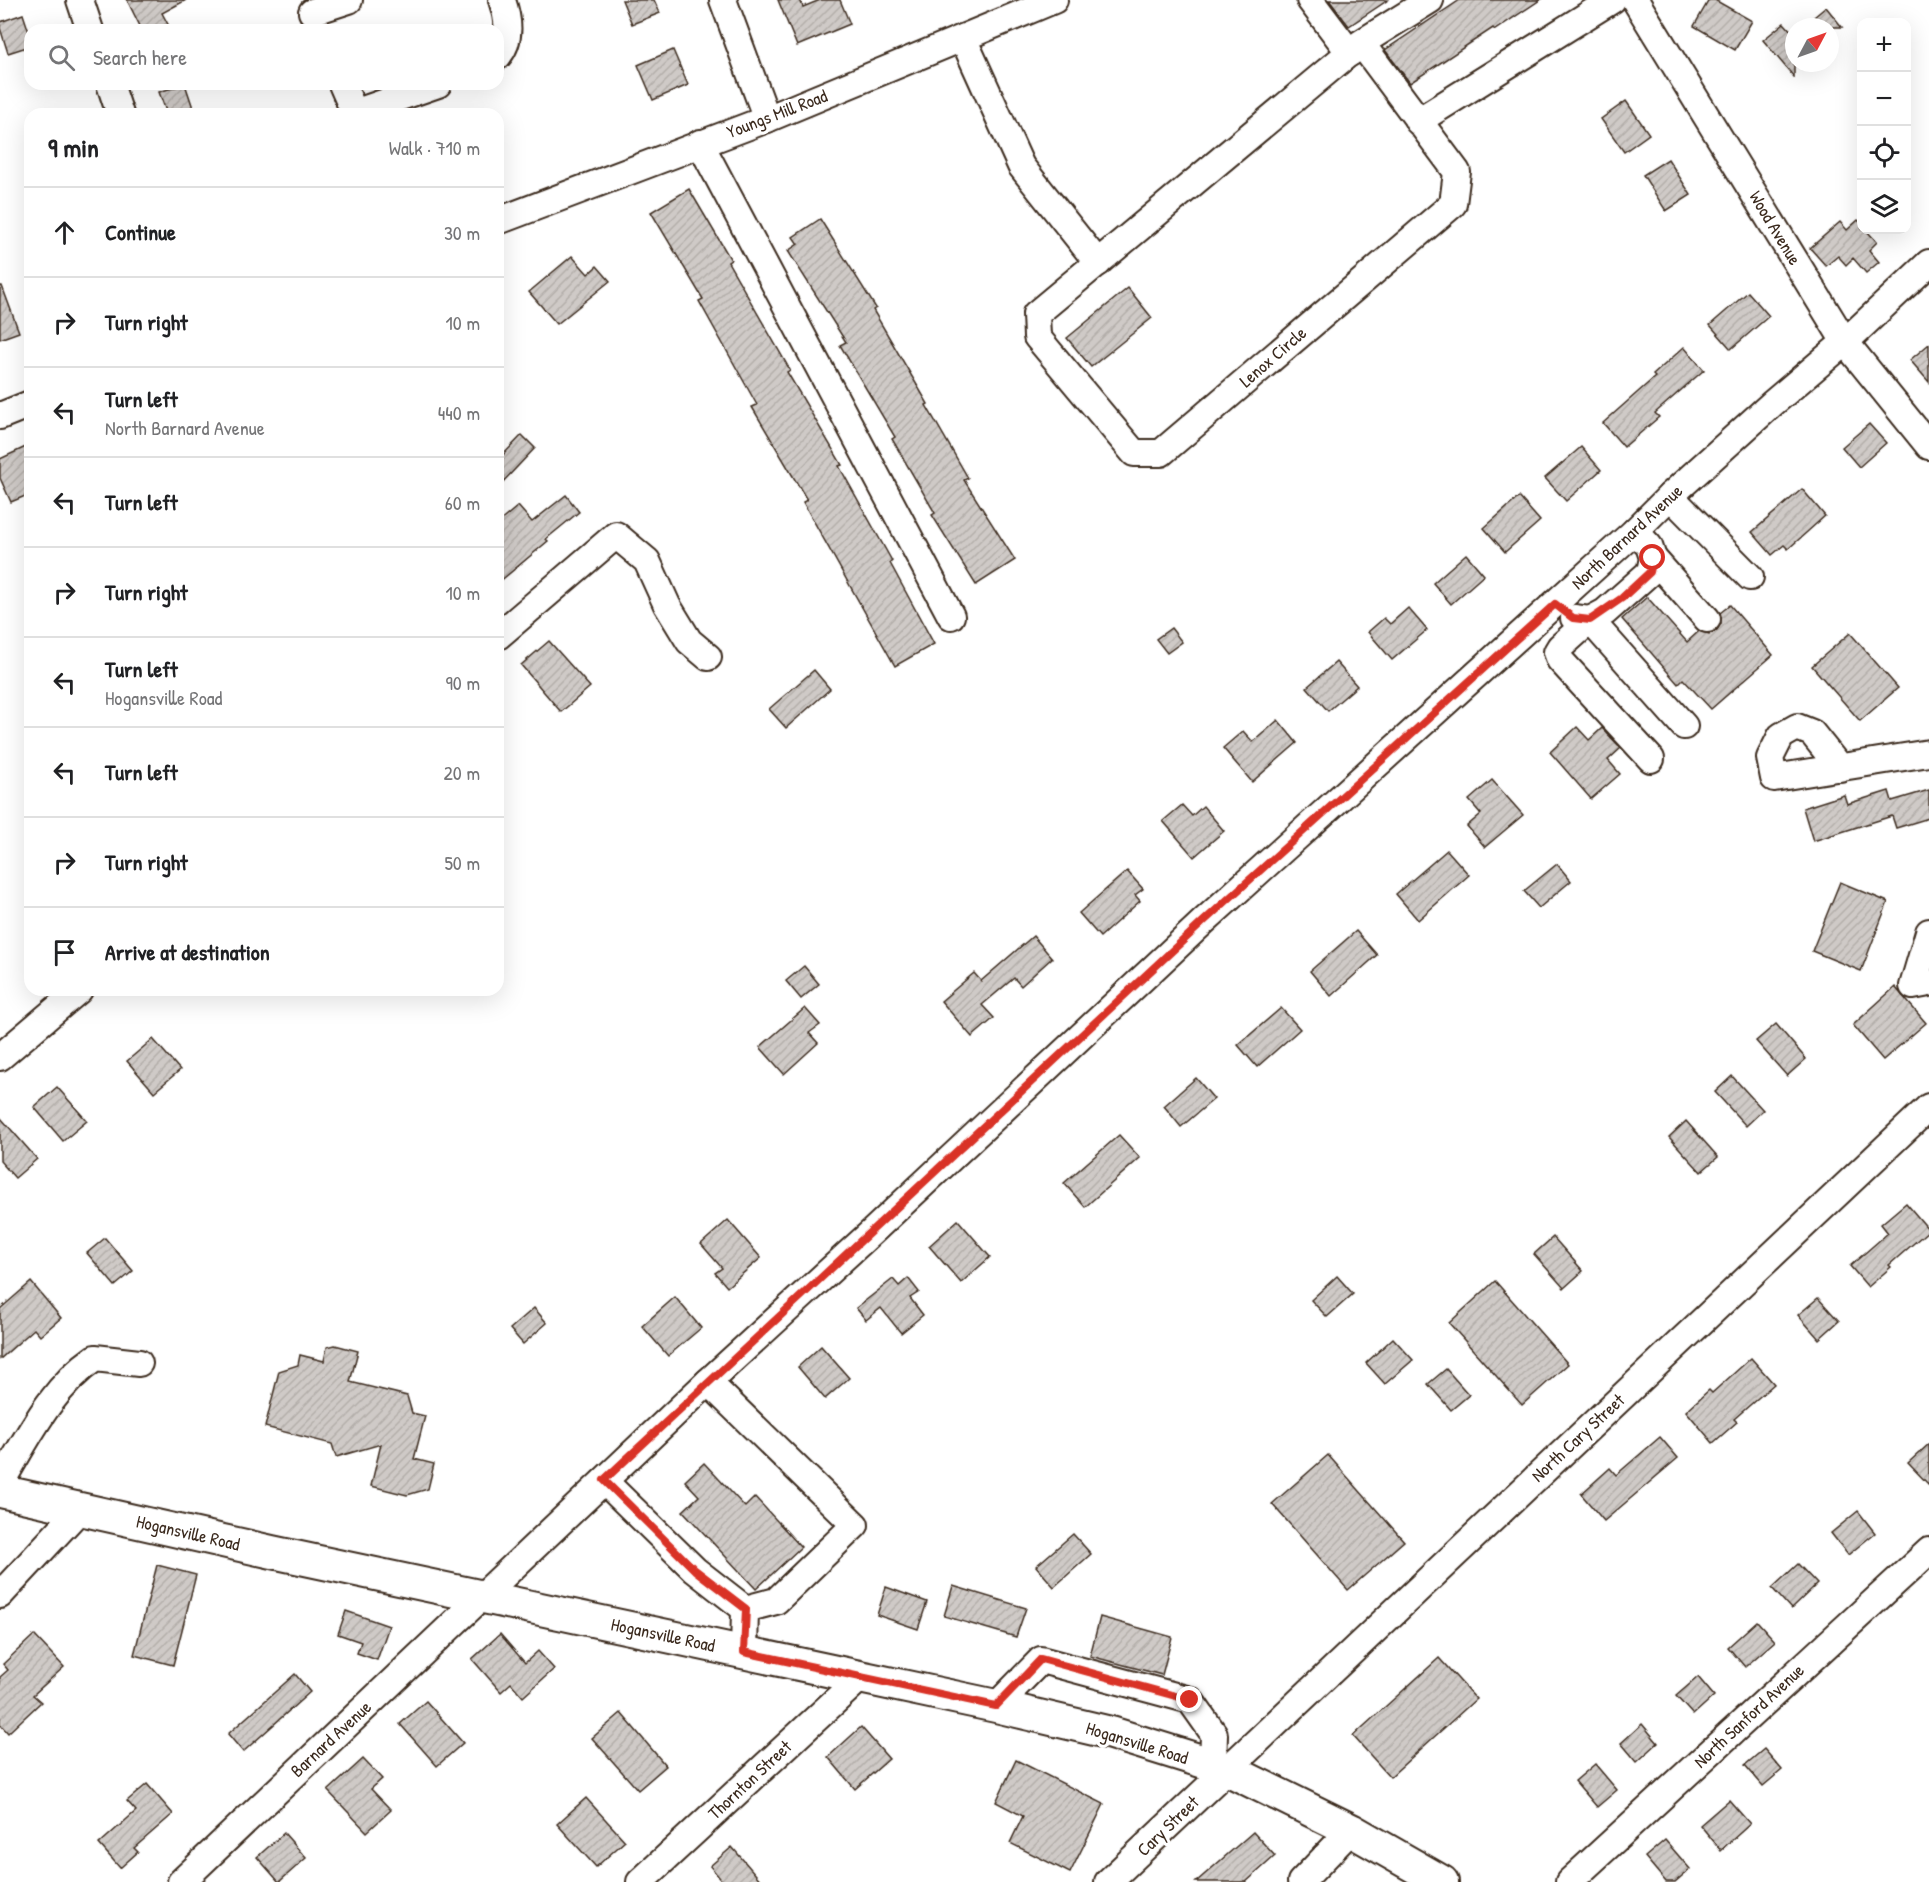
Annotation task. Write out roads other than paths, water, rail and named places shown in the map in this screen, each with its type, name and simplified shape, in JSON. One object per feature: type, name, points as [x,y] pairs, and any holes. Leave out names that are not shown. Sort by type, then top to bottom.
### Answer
[{"type":"main road","name":"Hogansville Road","points":[[0,1491],[272,1552],[996,1706],[1111,1733],[1220,1767],[1351,1830],[1423,1877]]},
{"type":"street","points":[[80,0],[88,24]]},
{"type":"street","points":[[313,14],[349,0]]},
{"type":"street","points":[[502,0],[509,21],[504,41]]},
{"type":"street","points":[[723,0],[767,119]]},
{"type":"street","name":"Youngs Mill Road","points":[[504,219],[767,119],[1054,0]]},
{"type":"street","points":[[1310,0],[1355,48]]},
{"type":"street","name":"Lenox Circle","points":[[1355,48],[1418,121],[1457,172],[1453,204],[1161,453],[1134,453],[1037,337],[1036,314],[1355,48],[1430,0]]},
{"type":"street","points":[[1418,121],[1612,0]]},
{"type":"street","name":"Wood Avenue","points":[[1635,0],[1845,342],[1929,446]]},
{"type":"street","points":[[963,38],[1021,166],[1098,263]]},
{"type":"street","points":[[112,90],[118,108]]},
{"type":"street","points":[[344,90],[352,108]]},
{"type":"street","points":[[371,108],[421,90]]},
{"type":"street","points":[[700,143],[951,616]]},
{"type":"street","name":"North Barnard Avenue","points":[[482,1597],[708,1382],[1204,921],[1555,604],[1670,496],[1845,342],[1929,263]]},
{"type":"street","points":[[0,416],[24,406]]},
{"type":"street","points":[[1670,496],[1750,577]]},
{"type":"street","points":[[1635,531],[1649,546],[1653,558],[1707,618]]},
{"type":"street","points":[[504,631],[616,535],[647,561],[666,604],[689,641],[708,657]]},
{"type":"street","points":[[1652,759],[1560,660],[1557,652],[1590,620],[1622,598],[1650,572],[1653,558]]},
{"type":"street","points":[[1555,604],[1573,618],[1590,620],[1684,726]]},
{"type":"street","points":[[1840,768],[1929,753]]},
{"type":"street","points":[[1929,932],[1913,986],[1929,983]]},
{"type":"street","points":[[0,1057],[72,996]]},
{"type":"street","name":"North Cary Street","points":[[1220,1767],[1929,1107]]},
{"type":"street","points":[[0,1485],[54,1395],[80,1368],[95,1358],[139,1363]]},
{"type":"street","points":[[708,1382],[855,1525],[776,1601],[746,1609]]},
{"type":"street","points":[[604,1480],[695,1570],[746,1609]]},
{"type":"street","points":[[0,1595],[81,1508]]},
{"type":"street","name":"North Sanford Avenue","points":[[1569,1882],[1929,1551]]},
{"type":"street","name":"Barnard Avenue","points":[[181,1882],[482,1597]]},
{"type":"street","points":[[744,1652],[746,1609]]},
{"type":"street","points":[[996,1706],[1041,1659],[1190,1700],[1214,1734],[1220,1767]]},
{"type":"street","name":"Thornton Street","points":[[640,1882],[861,1677]]},
{"type":"street","name":"Cary Street","points":[[1118,1879],[1220,1767]]},
{"type":"street","points":[[1316,1878],[1351,1830]]}]
